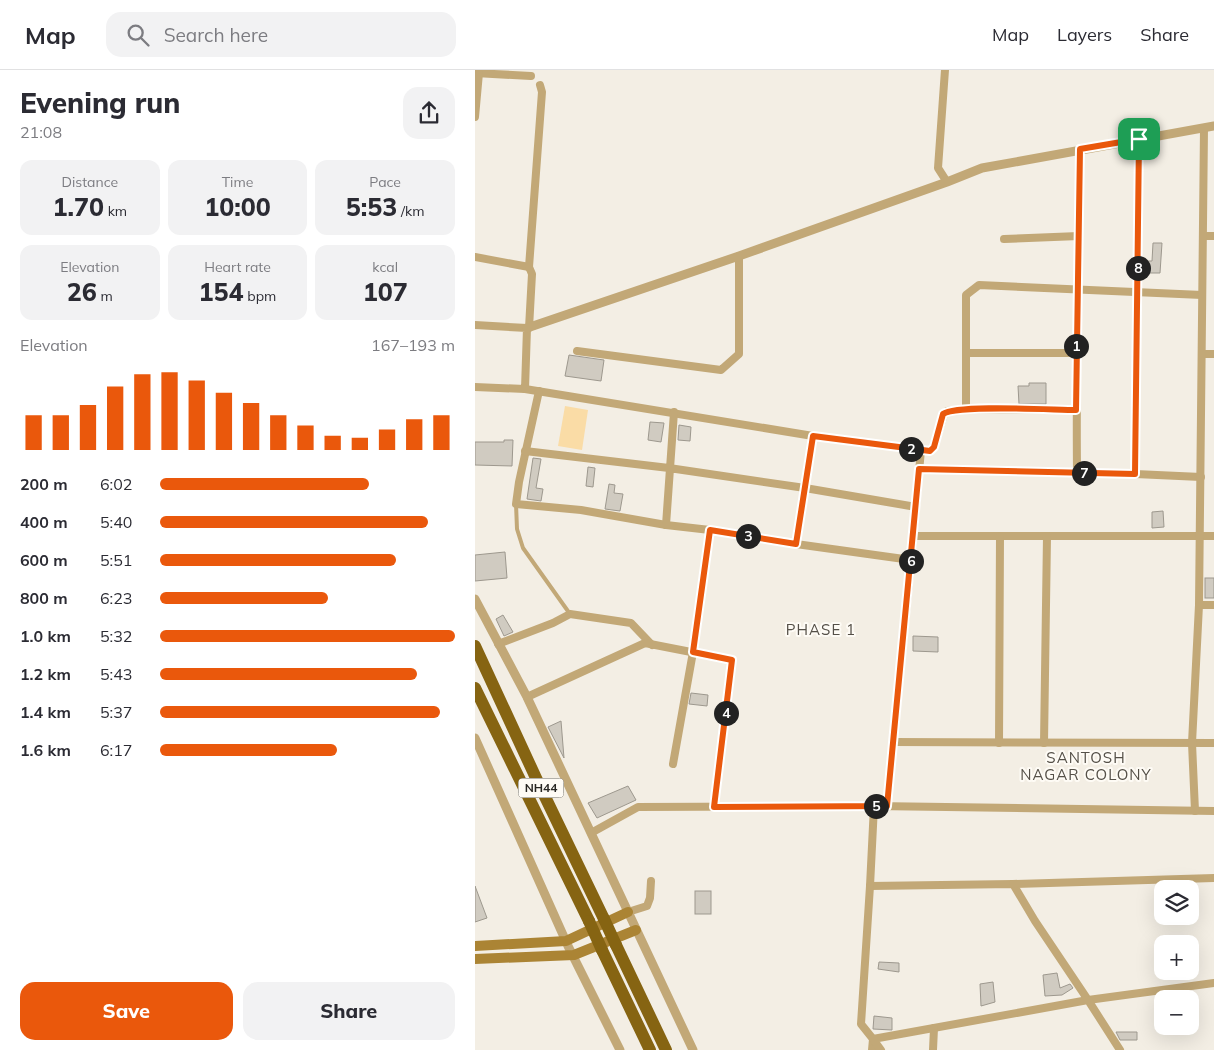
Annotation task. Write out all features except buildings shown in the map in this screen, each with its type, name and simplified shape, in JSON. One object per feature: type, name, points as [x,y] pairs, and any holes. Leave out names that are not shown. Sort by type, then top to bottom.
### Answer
[{"type":"highway","name":"NH44","points":[[475,646],[536,778],[667,1050]]},
{"type":"highway","name":"NH44","points":[[475,688],[649,1050]]},
{"type":"main road","points":[[475,946],[566,940],[628,912]]},
{"type":"main road","points":[[475,959],[574,955],[636,930]]},
{"type":"street","points":[[945,70],[938,168],[947,182]]},
{"type":"street","points":[[475,117],[477,73],[531,76]]},
{"type":"street","points":[[525,389],[532,274],[529,267],[542,92],[540,85]]},
{"type":"street","points":[[475,324],[528,328],[739,256],[982,168],[1214,126]]},
{"type":"street","points":[[1195,811],[1192,743],[1199,605],[1204,128]]},
{"type":"street","points":[[1135,474],[1139,139]]},
{"type":"street","points":[[1077,473],[1076,353],[1079,290],[1080,149]]},
{"type":"street","points":[[1004,239],[1079,236]]},
{"type":"street","points":[[1203,236],[1214,236]]},
{"type":"street","points":[[577,351],[721,370],[739,354],[739,256]]},
{"type":"street","points":[[475,257],[529,267]]},
{"type":"street","points":[[969,409],[967,409],[967,295],[979,285],[1203,295]]},
{"type":"street","points":[[967,353],[1076,353]]},
{"type":"street","points":[[1202,354],[1214,354]]},
{"type":"street","points":[[475,387],[525,389],[813,436],[930,451],[934,447],[943,414],[947,411],[969,409],[1076,410]]},
{"type":"street","points":[[539,391],[525,452],[516,504],[581,510],[666,525],[911,560]]},
{"type":"street","points":[[666,525],[673,412]]},
{"type":"street","points":[[796,544],[813,436]]},
{"type":"street","points":[[887,806],[921,450]]},
{"type":"street","points":[[525,452],[669,468],[916,507]]},
{"type":"street","points":[[919,469],[1201,477]]},
{"type":"street","points":[[673,764],[693,652],[710,530]]},
{"type":"street","points":[[913,536],[1214,536]]},
{"type":"street","points":[[999,743],[1000,536]]},
{"type":"street","points":[[1044,743],[1047,536]]},
{"type":"street","points":[[475,599],[527,698],[693,1050]]},
{"type":"street","points":[[1199,605],[1214,605]]},
{"type":"street","points":[[498,644],[553,623],[570,614],[631,623],[652,645]]},
{"type":"street","points":[[527,698],[645,644],[732,660],[714,807]]},
{"type":"street","points":[[475,738],[566,940],[620,1050]]},
{"type":"street","points":[[893,742],[1214,743]]},
{"type":"street","points":[[874,806],[861,1024],[881,1050]]},
{"type":"street","points":[[591,833],[638,807],[887,806],[1214,811]]},
{"type":"street","points":[[870,886],[1214,878]]},
{"type":"street","points":[[628,912],[647,906],[650,898],[651,882]]},
{"type":"street","points":[[1013,884],[1035,921],[1120,1050]]},
{"type":"street","points":[[873,1039],[1088,1000],[1214,983]]},
{"type":"street","points":[[933,1050],[934,1028]]},
{"type":"street","points":[[872,1050],[873,1039]]},
{"type":"lane","points":[[516,504],[517,529],[523,548],[570,614]]},
{"type":"shaded area","points":[[565,406],[588,410],[582,450],[558,446]]},
{"type":"district","name":"PHASE 1","points":[[821,630]]},
{"type":"district","name":"SANTOSH NAGAR COLONY","points":[[1086,766]]},
{"type":"route","points":[[1139,139],[1135,474],[919,469],[887,806],[714,807],[732,660],[693,652],[710,530],[796,544],[813,436],[930,451],[934,447],[943,414],[947,411],[969,409],[1076,410],[1080,149],[1139,139]]}]
